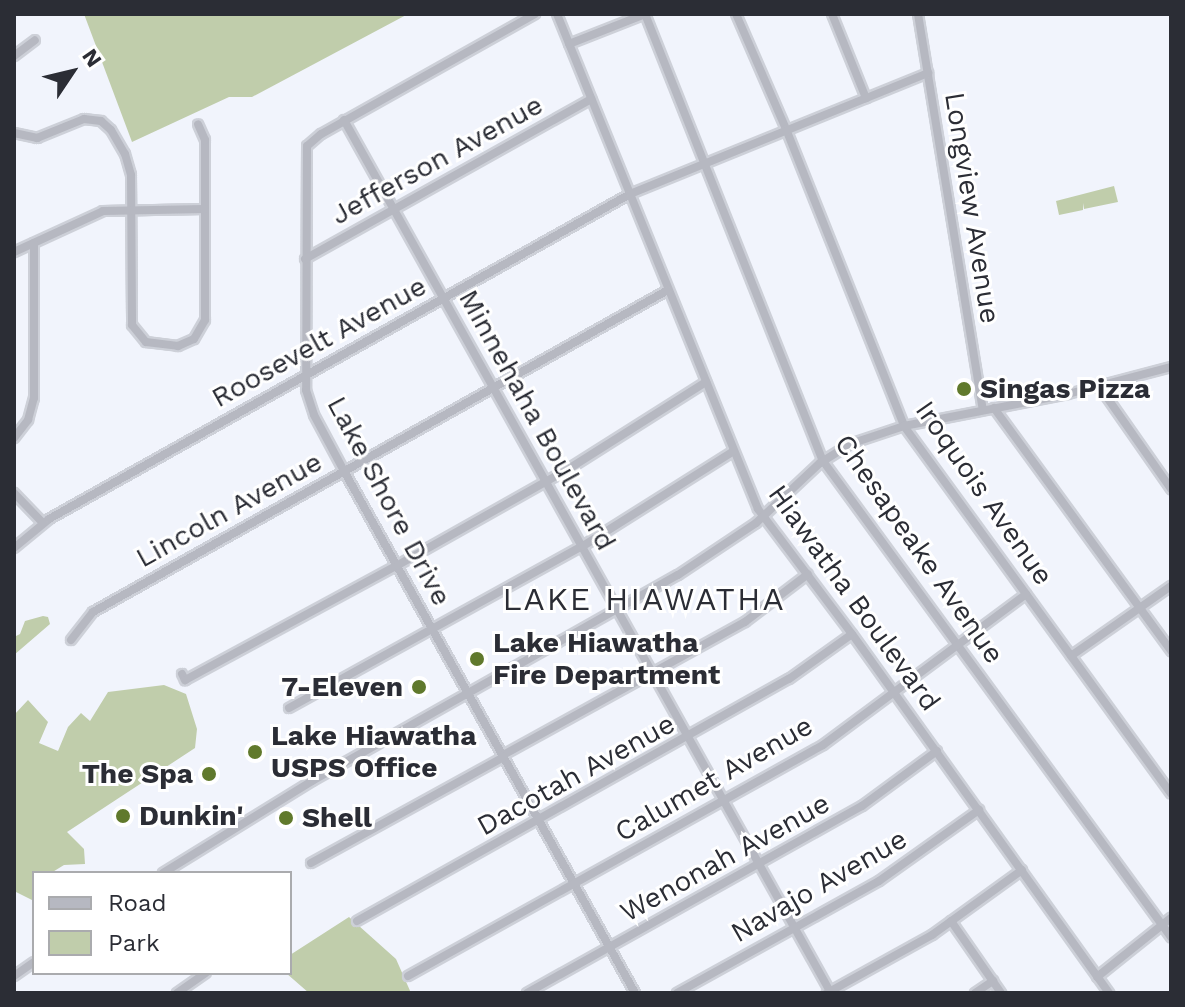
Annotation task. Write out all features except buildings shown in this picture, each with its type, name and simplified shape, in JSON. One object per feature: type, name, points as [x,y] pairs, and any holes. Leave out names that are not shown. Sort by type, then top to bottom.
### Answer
[{"type":"street","name":"Lake Shore Drive","points":[[535,14],[309,142],[305,150],[305,376],[309,403],[344,471],[635,993]]},
{"type":"street","name":"Hiawatha Boulevard","points":[[557,14],[758,509],[937,751],[1109,993]]},
{"type":"street","points":[[569,44],[645,14]]},
{"type":"street","name":"Chesapeake Avenue","points":[[645,14],[823,461],[1171,937]]},
{"type":"street","name":"Iroquois Avenue","points":[[736,14],[786,129],[904,426],[1171,793]]},
{"type":"street","points":[[832,14],[866,98]]},
{"type":"street","name":"Longview Avenue","points":[[918,14],[983,410]]},
{"type":"street","points":[[14,56],[35,40]]},
{"type":"street","name":"Roosevelt Avenue","points":[[14,548],[43,523],[630,194],[928,73]]},
{"type":"street","name":"Jefferson Avenue","points":[[305,259],[591,99]]},
{"type":"street","points":[[14,133],[37,138],[80,119],[101,121],[111,130],[125,154],[131,175],[132,325],[136,334],[150,344],[178,346],[194,339],[205,320],[205,140],[198,124]]},
{"type":"street","name":"Minnehaha Boulevard","points":[[344,120],[725,800],[829,992]]},
{"type":"street","points":[[14,252],[103,211],[205,209]]},
{"type":"street","points":[[14,438],[28,420],[34,398],[34,243]]},
{"type":"street","name":"Lincoln Avenue","points":[[71,640],[93,612],[668,290]]},
{"type":"street","points":[[169,871],[312,781],[713,552],[765,516],[823,461],[866,437],[904,426],[1099,386],[1171,367]]},
{"type":"street","points":[[182,674],[185,680],[398,565],[546,481],[706,382]]},
{"type":"street","points":[[1099,386],[1171,489]]},
{"type":"street","points":[[994,408],[1171,651]]},
{"type":"street","points":[[289,708],[583,546],[734,451]]},
{"type":"street","points":[[14,493],[43,523]]},
{"type":"street","points":[[311,863],[745,622],[808,574]]},
{"type":"street","points":[[1071,656],[1171,586]]},
{"type":"street","name":"Calumet Avenue","points":[[408,976],[823,745],[1026,594]]},
{"type":"street","name":"Dacotah Avenue","points":[[357,921],[689,737],[789,679],[852,634]]},
{"type":"street","name":"Wenonah Avenue","points":[[527,993],[862,806],[937,751]]},
{"type":"street","name":"Navajo Avenue","points":[[677,993],[879,881],[979,810]]},
{"type":"street","points":[[829,992],[951,921],[1022,870]]},
{"type":"street","points":[[1097,977],[1171,918]]},
{"type":"street","points":[[951,921],[1001,993]]},
{"type":"street","points":[[14,976],[32,963]]},
{"type":"street","points":[[177,993],[203,975]]},
{"type":"street","points":[[975,993],[993,981]]},
{"type":"green space","points":[[84,14],[408,14],[252,97],[229,97],[132,142]]},
{"type":"green space","points":[[1114,186],[1118,202],[1084,209],[1083,203],[1083,210],[1059,215],[1056,201]]},
{"type":"green space","points":[[48,617],[50,624],[14,655],[14,637],[20,634],[25,621]]},
{"type":"green space","points":[[164,685],[186,694],[197,729],[195,748],[67,832],[84,849],[85,864],[64,865],[54,871],[32,871],[32,900],[14,891],[14,715],[28,700],[48,722],[39,743],[58,751],[68,727],[81,713],[90,721],[108,692]]},
{"type":"green space","points":[[349,917],[396,959],[411,993],[309,993],[288,975],[292,975],[292,954]]},
{"type":"place","name":"Singas Pizza","points":[[964,389]]},
{"type":"place","name":"Lake Hiawatha Fire Department","points":[[477,659]]},
{"type":"place","name":"7-Eleven","points":[[419,687]]},
{"type":"place","name":"Lake Hiawatha USPS Office","points":[[255,752]]},
{"type":"place","name":"The Spa","points":[[209,774]]},
{"type":"place","name":"Dunkin'","points":[[123,816]]},
{"type":"place","name":"Shell","points":[[286,818]]},
{"type":"district","name":"LAKE HIAWATHA","points":[[644,599]]}]
